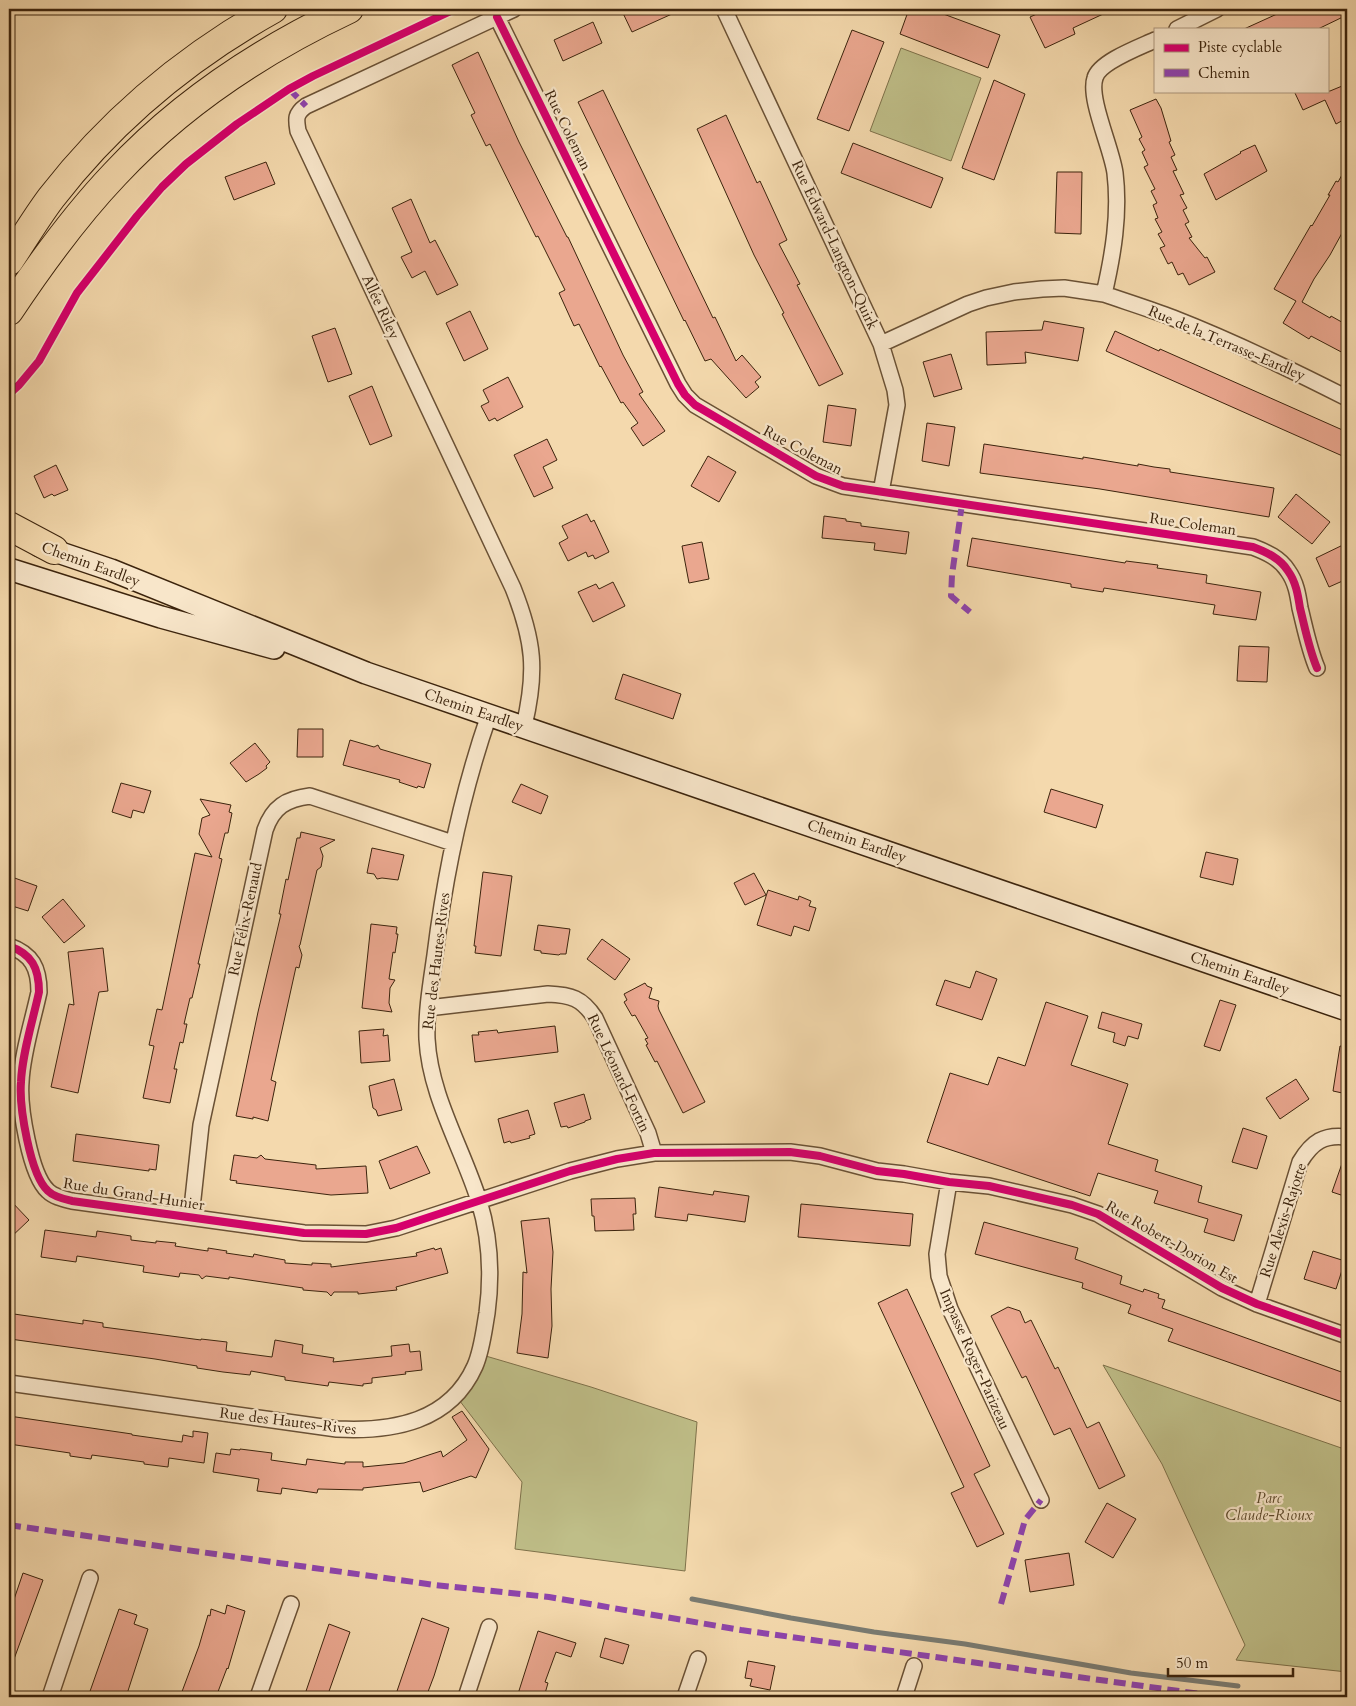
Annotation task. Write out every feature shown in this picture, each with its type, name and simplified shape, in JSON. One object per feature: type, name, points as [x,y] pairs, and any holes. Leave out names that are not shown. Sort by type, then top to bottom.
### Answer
[{"type":"highway","points":[[9,261],[50,199],[115,125],[156,88],[196,57],[273,9]]},
{"type":"highway","points":[[9,312],[37,270],[88,204],[116,172],[153,138],[194,102],[237,70],[306,30],[349,9]]},
{"type":"highway","points":[[9,526],[54,550]]},
{"type":"main road","name":"Chemin Eardley","points":[[9,536],[111,570],[366,673],[1347,1010]]},
{"type":"main road","name":"Chemin Eardley","points":[[9,569],[161,617],[366,673]]},
{"type":"street","name":"Allée Riley","points":[[514,9],[306,106],[299,111],[296,121],[298,131],[509,579],[520,607],[529,637],[532,668],[532,690],[524,726]]},
{"type":"street","name":"Rue Edward-Langton-Quirk","points":[[724,9],[882,344],[895,390],[897,405],[882,492]]},
{"type":"street","points":[[1179,28],[1217,9]]},
{"type":"street","name":"Rue Coleman","points":[[497,16],[678,384],[695,405],[816,476],[843,486],[1253,547],[1266,552],[1288,570],[1295,585],[1310,652],[1317,668]]},
{"type":"street","points":[[1104,294],[1111,265],[1116,193],[1111,152],[1093,89],[1095,76],[1101,68],[1109,63],[1154,40]]},
{"type":"street","name":"Rue de la Terrasse-Eardley","points":[[882,344],[968,304],[986,298],[1014,292],[1064,288],[1104,294],[1172,317],[1297,372],[1347,398]]},
{"type":"street","name":"Rue des Hautes-Rives","points":[[9,1383],[337,1429],[359,1430],[383,1428],[419,1420],[437,1411],[456,1396],[475,1365],[479,1354],[489,1295],[490,1266],[479,1202],[435,1087],[427,1038],[428,1008],[440,914],[453,843],[489,715]]},
{"type":"street","name":"Rue Félix-Renaud","points":[[191,1217],[201,1125],[264,830],[269,818],[277,808],[288,801],[298,797],[310,796],[453,843]]},
{"type":"street","name":"Rue du Grand-Hunier","points":[[9,946],[24,954],[31,961],[37,969],[39,980],[39,992],[21,1080],[20,1100],[32,1162],[41,1184],[49,1192],[65,1199],[304,1232],[366,1234],[396,1228],[570,1171],[617,1158],[654,1153]]},
{"type":"street","name":"Rue Léonard-Fortin","points":[[428,1008],[548,994],[564,995],[577,999],[587,1005],[595,1018],[648,1133],[654,1153]]},
{"type":"street","name":"Rue Alexis-Rajotte","points":[[1257,1304],[1300,1162],[1307,1149],[1327,1138],[1347,1137]]},
{"type":"street","name":"Rue Robert-Dorion Est","points":[[654,1153],[790,1152],[820,1156],[877,1171],[989,1186],[1072,1205],[1098,1214],[1222,1288],[1257,1304],[1347,1336]]},
{"type":"street","name":"Impasse Roger-Parizeau","points":[[949,1182],[937,1254],[939,1276],[950,1309],[1041,1500]]},
{"type":"street","points":[[50,1697],[90,1578]]},
{"type":"street","points":[[258,1697],[290,1604]]},
{"type":"street","points":[[466,1697],[489,1627]]},
{"type":"street","points":[[685,1697],[698,1659]]},
{"type":"street","points":[[904,1697],[914,1666]]},
{"type":"green space","points":[[901,48],[981,78],[951,161],[870,131]]},
{"type":"green space","points":[[479,1354],[591,1387],[697,1422],[685,1571],[515,1549],[522,1482],[456,1396]]},
{"type":"green space","name":"Parc Claude-Rioux","points":[[1103,1365],[1347,1450],[1347,1672],[1236,1660],[1245,1645],[1162,1464]]},
{"type":"building","points":[[621,9],[683,9],[632,32]]},
{"type":"building","points":[[909,9],[930,9],[1000,35],[988,68],[900,34]]},
{"type":"building","points":[[1048,9],[1114,9],[1073,28],[1075,34],[1045,48],[1030,17]]},
{"type":"building","points":[[1288,9],[1347,9],[1347,15],[1320,28],[1246,28]]},
{"type":"building","points":[[593,22],[602,43],[563,61],[554,40]]},
{"type":"building","points":[[852,30],[884,42],[849,131],[817,119]]},
{"type":"building","points":[[478,52],[519,142],[568,237],[623,355],[643,392],[639,394],[665,431],[643,446],[631,428],[638,423],[623,402],[621,403],[600,367],[579,324],[574,326],[559,293],[565,290],[538,236],[536,237],[490,144],[486,146],[471,115],[475,113],[452,65]]},
{"type":"building","points":[[994,80],[1025,94],[994,180],[962,168]]},
{"type":"building","points":[[1347,84],[1347,118],[1336,124],[1325,100],[1303,110],[1294,92],[1328,92]]},
{"type":"building","points":[[603,90],[713,318],[715,317],[736,361],[742,355],[761,377],[755,382],[759,387],[746,398],[711,359],[705,361],[578,102]]},
{"type":"building","points":[[1156,99],[1161,108],[1171,141],[1169,142],[1175,155],[1171,157],[1177,170],[1173,171],[1184,194],[1180,195],[1187,208],[1183,210],[1189,222],[1185,224],[1192,237],[1189,238],[1205,258],[1207,257],[1215,272],[1189,285],[1183,273],[1178,275],[1172,262],[1168,264],[1160,248],[1165,246],[1158,234],[1162,232],[1155,219],[1158,218],[1153,205],[1157,203],[1151,191],[1155,189],[1144,167],[1148,165],[1142,152],[1145,150],[1139,139],[1142,137],[1130,110]]},
{"type":"building","points":[[726,115],[757,183],[760,181],[787,240],[779,244],[800,284],[797,285],[843,374],[819,386],[782,314],[784,313],[754,255],[697,129]]},
{"type":"building","points":[[853,143],[943,178],[931,208],[841,173]]},
{"type":"building","points":[[1255,145],[1267,171],[1216,200],[1204,174]]},
{"type":"building","points":[[266,162],[275,184],[234,200],[225,177]]},
{"type":"building","points":[[1347,166],[1347,224],[1302,302],[1330,318],[1331,316],[1347,325],[1347,355],[1311,336],[1309,339],[1283,323],[1296,301],[1274,289],[1330,195],[1328,195],[1336,181],[1338,182]]},
{"type":"building","points":[[1057,172],[1082,172],[1081,234],[1055,233]]},
{"type":"building","points":[[411,199],[430,243],[435,240],[458,285],[437,295],[425,271],[412,278],[401,257],[412,252],[392,208]]},
{"type":"building","points":[[470,311],[488,349],[464,361],[446,323]]},
{"type":"building","points":[[1044,321],[1084,328],[1078,361],[1025,352],[1026,363],[987,365],[986,332],[1042,330]]},
{"type":"building","points":[[335,328],[352,374],[328,382],[312,336]]},
{"type":"building","points":[[1115,331],[1347,432],[1347,458],[1106,351]]},
{"type":"building","points":[[951,354],[962,389],[934,397],[923,362]]},
{"type":"building","points":[[508,377],[523,407],[497,421],[495,418],[489,421],[481,406],[489,402],[483,390]]},
{"type":"building","points":[[372,386],[392,436],[370,445],[349,396]]},
{"type":"building","points":[[828,405],[856,409],[851,446],[823,442]]},
{"type":"building","points":[[927,423],[955,427],[949,466],[922,461]]},
{"type":"building","points":[[547,439],[557,460],[543,467],[553,488],[534,497],[514,455]]},
{"type":"building","points":[[984,444],[1083,459],[1083,457],[1138,466],[1138,464],[1170,469],[1170,472],[1274,488],[1269,517],[1100,489],[980,473]]},
{"type":"building","points":[[708,456],[736,472],[719,502],[691,486]]},
{"type":"building","points":[[56,465],[68,490],[44,498],[34,476]]},
{"type":"building","points":[[1296,494],[1330,522],[1312,544],[1278,517]]},
{"type":"building","points":[[587,514],[591,522],[594,520],[609,552],[595,559],[593,555],[588,557],[586,552],[568,561],[559,543],[568,538],[562,526]]},
{"type":"building","points":[[824,516],[861,523],[861,526],[909,532],[906,554],[874,550],[875,543],[822,538]]},
{"type":"building","points":[[972,538],[1125,563],[1126,561],[1158,565],[1157,568],[1207,575],[1206,583],[1261,592],[1256,620],[1213,614],[1215,605],[1104,588],[1103,592],[1071,587],[1071,584],[967,566]]},
{"type":"building","points":[[702,542],[709,579],[689,583],[682,546]]},
{"type":"building","points":[[1347,543],[1347,579],[1329,587],[1316,558]]},
{"type":"building","points":[[613,582],[625,606],[593,622],[578,592],[596,584],[599,589]]},
{"type":"building","points":[[1239,646],[1269,647],[1267,682],[1237,681]]},
{"type":"building","points":[[623,674],[681,694],[673,719],[615,699]]},
{"type":"building","points":[[298,729],[323,729],[323,757],[297,757]]},
{"type":"building","points":[[350,740],[374,747],[378,745],[380,749],[431,764],[424,788],[418,786],[417,788],[399,782],[400,780],[343,765]]},
{"type":"building","points":[[255,743],[270,762],[266,766],[267,768],[246,782],[230,763]]},
{"type":"building","points":[[121,783],[151,791],[144,813],[133,810],[131,818],[112,812]]},
{"type":"building","points":[[521,784],[548,796],[541,814],[512,802]]},
{"type":"building","points":[[1051,789],[1103,805],[1096,828],[1044,812]]},
{"type":"building","points":[[200,799],[231,805],[229,812],[232,813],[228,833],[225,833],[219,858],[222,859],[198,964],[200,964],[184,1024],[187,1024],[183,1043],[180,1042],[174,1069],[177,1069],[170,1103],[143,1098],[154,1046],[149,1045],[157,1009],[162,1010],[195,853],[212,857],[199,834],[202,818],[210,815]]},
{"type":"building","points":[[301,832],[335,840],[320,848],[323,856],[321,867],[317,870],[299,946],[302,955],[299,968],[296,967],[271,1080],[276,1082],[268,1121],[253,1117],[253,1119],[236,1116],[281,914],[279,914],[286,879],[288,880],[297,838],[300,838]]},
{"type":"building","points":[[372,848],[404,855],[398,880],[377,879],[374,874],[367,873]]},
{"type":"building","points":[[1206,852],[1238,859],[1233,885],[1200,877]]},
{"type":"building","points":[[483,872],[512,876],[501,956],[475,953],[476,946],[474,946]]},
{"type":"building","points":[[754,873],[766,895],[745,905],[734,883]]},
{"type":"building","points":[[9,876],[37,886],[28,911],[9,905]]},
{"type":"building","points":[[768,890],[798,900],[799,896],[811,901],[809,906],[816,908],[809,931],[794,926],[791,936],[757,925]]},
{"type":"building","points":[[63,899],[85,926],[64,943],[42,917]]},
{"type":"building","points":[[371,924],[397,927],[396,934],[398,934],[389,979],[395,980],[390,988],[389,1003],[392,1012],[362,1008]]},
{"type":"building","points":[[538,925],[570,929],[566,954],[541,953],[541,951],[534,950]]},
{"type":"building","points":[[602,939],[630,959],[615,980],[587,959]]},
{"type":"building","points":[[103,948],[108,991],[99,992],[78,1093],[51,1087],[69,1004],[74,1005],[68,952]]},
{"type":"building","points":[[976,971],[997,979],[982,1020],[936,1005],[945,980],[970,988]]},
{"type":"building","points":[[645,983],[652,988],[649,998],[659,1001],[659,1010],[705,1102],[683,1113],[657,1061],[655,1062],[646,1045],[648,1044],[645,1039],[648,1038],[635,1015],[632,1016],[624,1002],[627,1000],[624,994]]},
{"type":"building","points":[[1220,1000],[1236,1005],[1220,1051],[1204,1046]]},
{"type":"building","points":[[1046,1002],[1088,1016],[1071,1065],[1128,1084],[1108,1144],[1158,1160],[1155,1171],[1202,1186],[1198,1202],[1242,1215],[1234,1241],[1204,1232],[1208,1219],[1154,1203],[1158,1191],[1098,1173],[1090,1196],[927,1142],[950,1073],[988,1085],[998,1057],[1025,1066]]},
{"type":"building","points":[[1102,1012],[1142,1024],[1138,1039],[1128,1036],[1125,1046],[1113,1042],[1115,1033],[1098,1028]]},
{"type":"building","points":[[555,1026],[558,1052],[475,1062],[472,1035],[479,1035],[478,1032],[497,1030],[498,1033]]},
{"type":"building","points":[[384,1029],[383,1036],[388,1035],[390,1061],[361,1063],[359,1031]]},
{"type":"building","points":[[1340,1046],[1347,1047],[1347,1094],[1333,1091]]},
{"type":"building","points":[[394,1079],[402,1110],[378,1116],[373,1108],[369,1086]]},
{"type":"building","points":[[1296,1079],[1309,1099],[1280,1119],[1266,1098]]},
{"type":"building","points":[[584,1094],[591,1119],[568,1128],[567,1126],[561,1127],[554,1103]]},
{"type":"building","points":[[528,1110],[535,1134],[529,1136],[530,1138],[504,1143],[498,1119]]},
{"type":"building","points":[[1243,1128],[1267,1136],[1257,1169],[1232,1162]]},
{"type":"building","points":[[76,1134],[159,1145],[156,1170],[149,1169],[149,1171],[73,1161]]},
{"type":"building","points":[[417,1146],[430,1173],[390,1189],[379,1161]]},
{"type":"building","points":[[234,1155],[257,1158],[261,1155],[265,1159],[316,1165],[316,1169],[366,1166],[368,1193],[331,1195],[236,1183],[237,1181],[230,1180]]},
{"type":"building","points":[[1345,1155],[1347,1156],[1347,1197],[1332,1192]]},
{"type":"building","points":[[659,1187],[713,1195],[714,1191],[749,1196],[745,1222],[688,1214],[687,1221],[655,1217]]},
{"type":"building","points":[[635,1198],[634,1230],[595,1231],[591,1199]]},
{"type":"building","points":[[9,1199],[29,1220],[9,1239]]},
{"type":"building","points":[[801,1204],[913,1214],[910,1246],[798,1237]]},
{"type":"building","points":[[549,1218],[553,1252],[552,1326],[548,1358],[517,1353],[522,1314],[523,1272],[527,1273],[521,1221]]},
{"type":"building","points":[[984,1222],[1078,1248],[1075,1259],[1122,1276],[1120,1284],[1143,1292],[1144,1289],[1159,1294],[1158,1298],[1165,1300],[1162,1308],[1347,1374],[1347,1387],[1342,1402],[1168,1341],[1173,1329],[1128,1313],[1131,1305],[1082,1288],[1083,1283],[975,1254]]},
{"type":"building","points":[[45,1230],[96,1237],[97,1231],[131,1236],[131,1240],[176,1243],[175,1246],[208,1251],[208,1248],[253,1257],[254,1254],[285,1260],[285,1263],[331,1264],[331,1267],[417,1256],[416,1253],[441,1248],[448,1273],[396,1287],[397,1290],[358,1294],[358,1292],[334,1292],[331,1296],[327,1292],[303,1290],[303,1288],[229,1277],[229,1279],[206,1276],[202,1279],[199,1275],[180,1273],[179,1277],[143,1272],[144,1266],[77,1256],[76,1262],[41,1257]]},
{"type":"building","points":[[1313,1251],[1345,1261],[1336,1289],[1304,1279]]},
{"type":"building","points":[[907,1289],[990,1466],[974,1474],[1004,1534],[977,1547],[951,1493],[964,1487],[878,1303]]},
{"type":"building","points":[[1008,1307],[1020,1311],[1025,1323],[1031,1320],[1055,1369],[1058,1367],[1087,1428],[1099,1422],[1125,1476],[1099,1489],[1070,1428],[1054,1435],[1026,1376],[1022,1378],[991,1316]]},
{"type":"building","points":[[14,1314],[83,1324],[83,1320],[103,1323],[103,1327],[227,1342],[226,1351],[272,1357],[275,1340],[303,1345],[302,1353],[334,1358],[333,1362],[392,1356],[391,1346],[409,1344],[410,1352],[420,1351],[422,1370],[372,1378],[372,1383],[363,1384],[363,1386],[329,1382],[328,1386],[285,1380],[285,1377],[251,1371],[250,1375],[223,1372],[155,1359],[10,1339]]},
{"type":"building","points":[[462,1411],[489,1449],[476,1478],[471,1476],[423,1492],[420,1482],[363,1488],[363,1490],[318,1489],[317,1493],[282,1488],[281,1494],[257,1491],[259,1479],[213,1472],[216,1453],[230,1455],[231,1449],[272,1453],[271,1460],[306,1465],[307,1459],[345,1464],[345,1462],[363,1462],[363,1467],[404,1463],[441,1451],[443,1457],[467,1440],[452,1417]]},
{"type":"building","points":[[9,1416],[182,1442],[183,1435],[193,1437],[193,1431],[208,1433],[204,1463],[169,1458],[168,1467],[92,1455],[91,1459],[70,1456],[70,1453],[9,1444]]},
{"type":"building","points":[[1107,1503],[1136,1519],[1113,1558],[1085,1542]]},
{"type":"building","points":[[1069,1553],[1074,1585],[1030,1592],[1025,1560]]},
{"type":"building","points":[[23,1573],[43,1580],[10,1670],[9,1614]]},
{"type":"building","points":[[227,1605],[245,1611],[228,1669],[216,1697],[180,1697],[211,1609],[225,1614]]},
{"type":"building","points":[[119,1609],[137,1615],[134,1624],[148,1629],[126,1697],[88,1697]]},
{"type":"building","points":[[422,1618],[449,1628],[434,1676],[426,1697],[395,1697]]},
{"type":"building","points":[[329,1624],[350,1632],[327,1697],[304,1697]]},
{"type":"building","points":[[538,1631],[576,1643],[571,1657],[556,1652],[545,1682],[548,1683],[544,1697],[517,1697]]},
{"type":"building","points":[[605,1638],[629,1645],[623,1664],[600,1657]]},
{"type":"building","points":[[748,1661],[775,1666],[770,1690],[750,1686],[752,1679],[745,1678]]},
{"type":"waterway","points":[[692,1599],[874,1632],[965,1644],[1131,1673],[1238,1686]]},
{"type":"marked path","points":[[289,89],[306,106]]},
{"type":"marked path","points":[[962,504],[952,575],[951,596],[970,612]]},
{"type":"marked path","points":[[1001,1604],[1025,1520],[1041,1500]]},
{"type":"marked path","points":[[9,1525],[435,1585],[549,1597],[741,1630],[1222,1697]]},
{"type":"cycle path","points":[[9,394],[39,361],[77,293],[137,216],[162,187],[186,164],[237,124],[289,89],[455,9]]},
{"type":"cycle path","points":[[497,17],[678,384],[695,405],[816,476],[843,486],[1258,549],[1281,562],[1293,580],[1309,646],[1317,668]]},
{"type":"cycle path","points":[[9,946],[17,949],[29,958],[38,976],[39,992],[22,1071],[22,1107],[27,1140],[36,1171],[48,1191],[62,1199],[304,1233],[366,1234],[396,1228],[570,1171],[617,1159],[654,1153],[790,1152],[820,1156],[877,1171],[989,1186],[1072,1205],[1098,1214],[1222,1288],[1257,1304],[1347,1336]]}]
